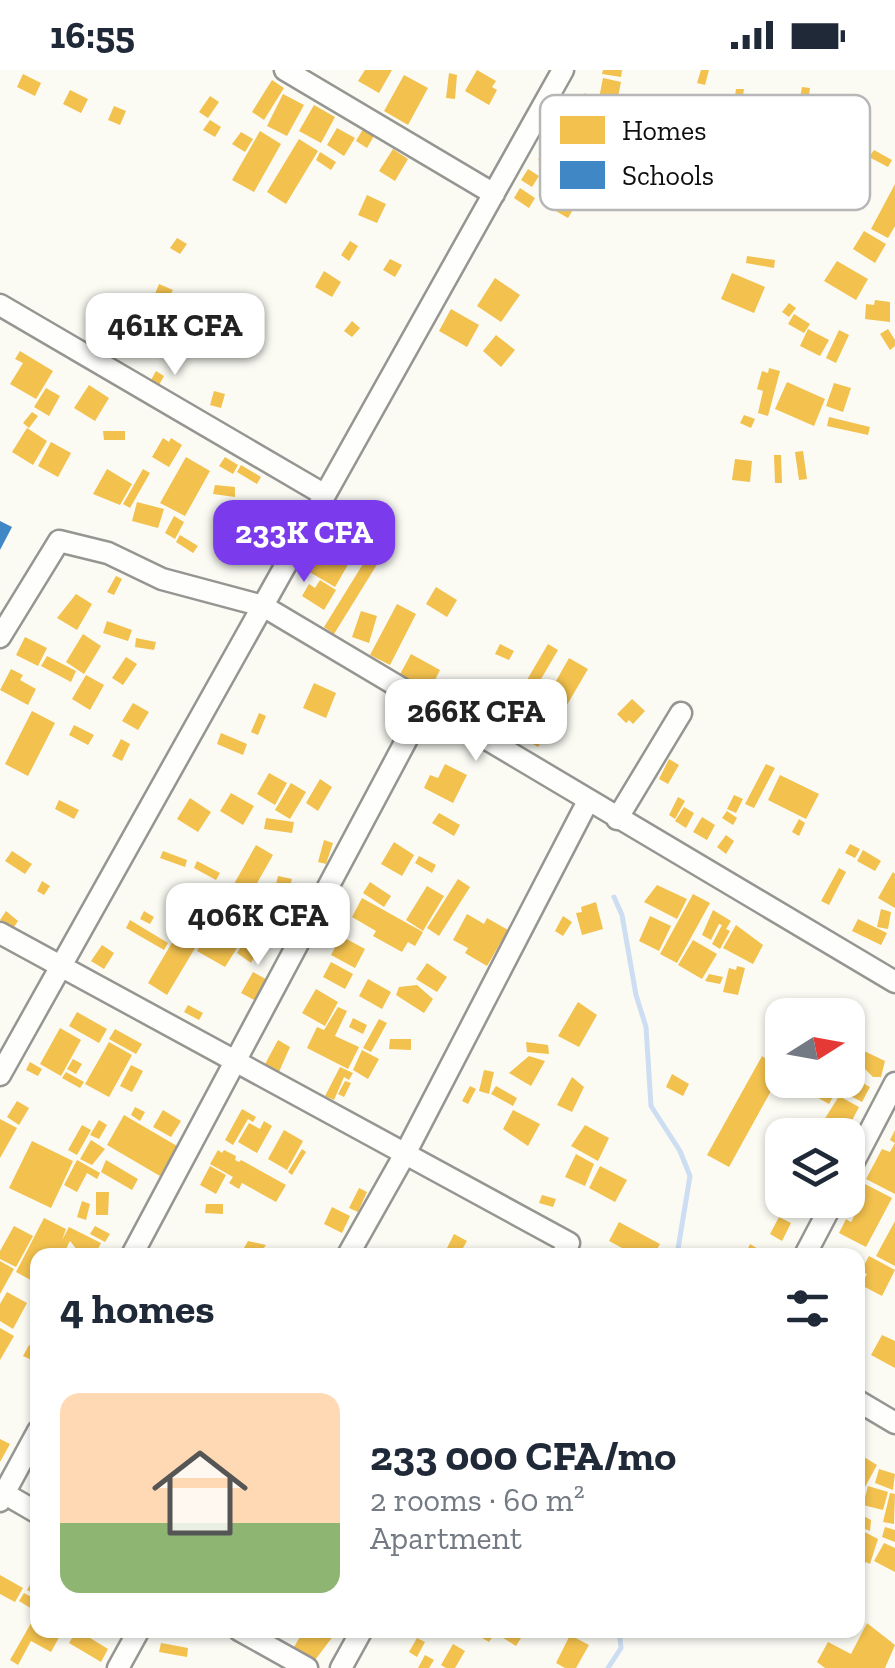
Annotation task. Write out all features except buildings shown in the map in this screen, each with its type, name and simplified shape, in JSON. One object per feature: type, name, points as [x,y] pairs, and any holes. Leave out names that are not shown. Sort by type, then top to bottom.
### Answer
[{"type":"street","points":[[285,70],[494,194]]},
{"type":"street","points":[[549,95],[563,70]]},
{"type":"street","points":[[0,1075],[540,111]]},
{"type":"street","points":[[0,305],[326,495]]},
{"type":"street","points":[[0,638],[58,540],[108,552],[162,579],[263,606],[895,982]]},
{"type":"street","points":[[136,1248],[425,704]]},
{"type":"street","points":[[616,818],[681,714]]},
{"type":"street","points":[[352,1248],[405,1154],[588,801]]},
{"type":"street","points":[[0,933],[569,1242],[566,1248]]},
{"type":"street","points":[[865,1141],[895,1083]]},
{"type":"street","points":[[808,1248],[824,1218]]},
{"type":"street","points":[[865,1405],[895,1424]]},
{"type":"street","points":[[30,1445],[1,1495],[30,1509]]},
{"type":"street","points":[[118,1668],[135,1638]]},
{"type":"street","points":[[254,1638],[307,1668]]},
{"type":"street","points":[[341,1668],[358,1638]]},
{"type":"waterway","points":[[614,897],[622,915],[636,995],[646,1027],[651,1106],[680,1151],[690,1176],[678,1248]]},
{"type":"waterway","points":[[608,1668],[621,1648],[620,1638]]}]
